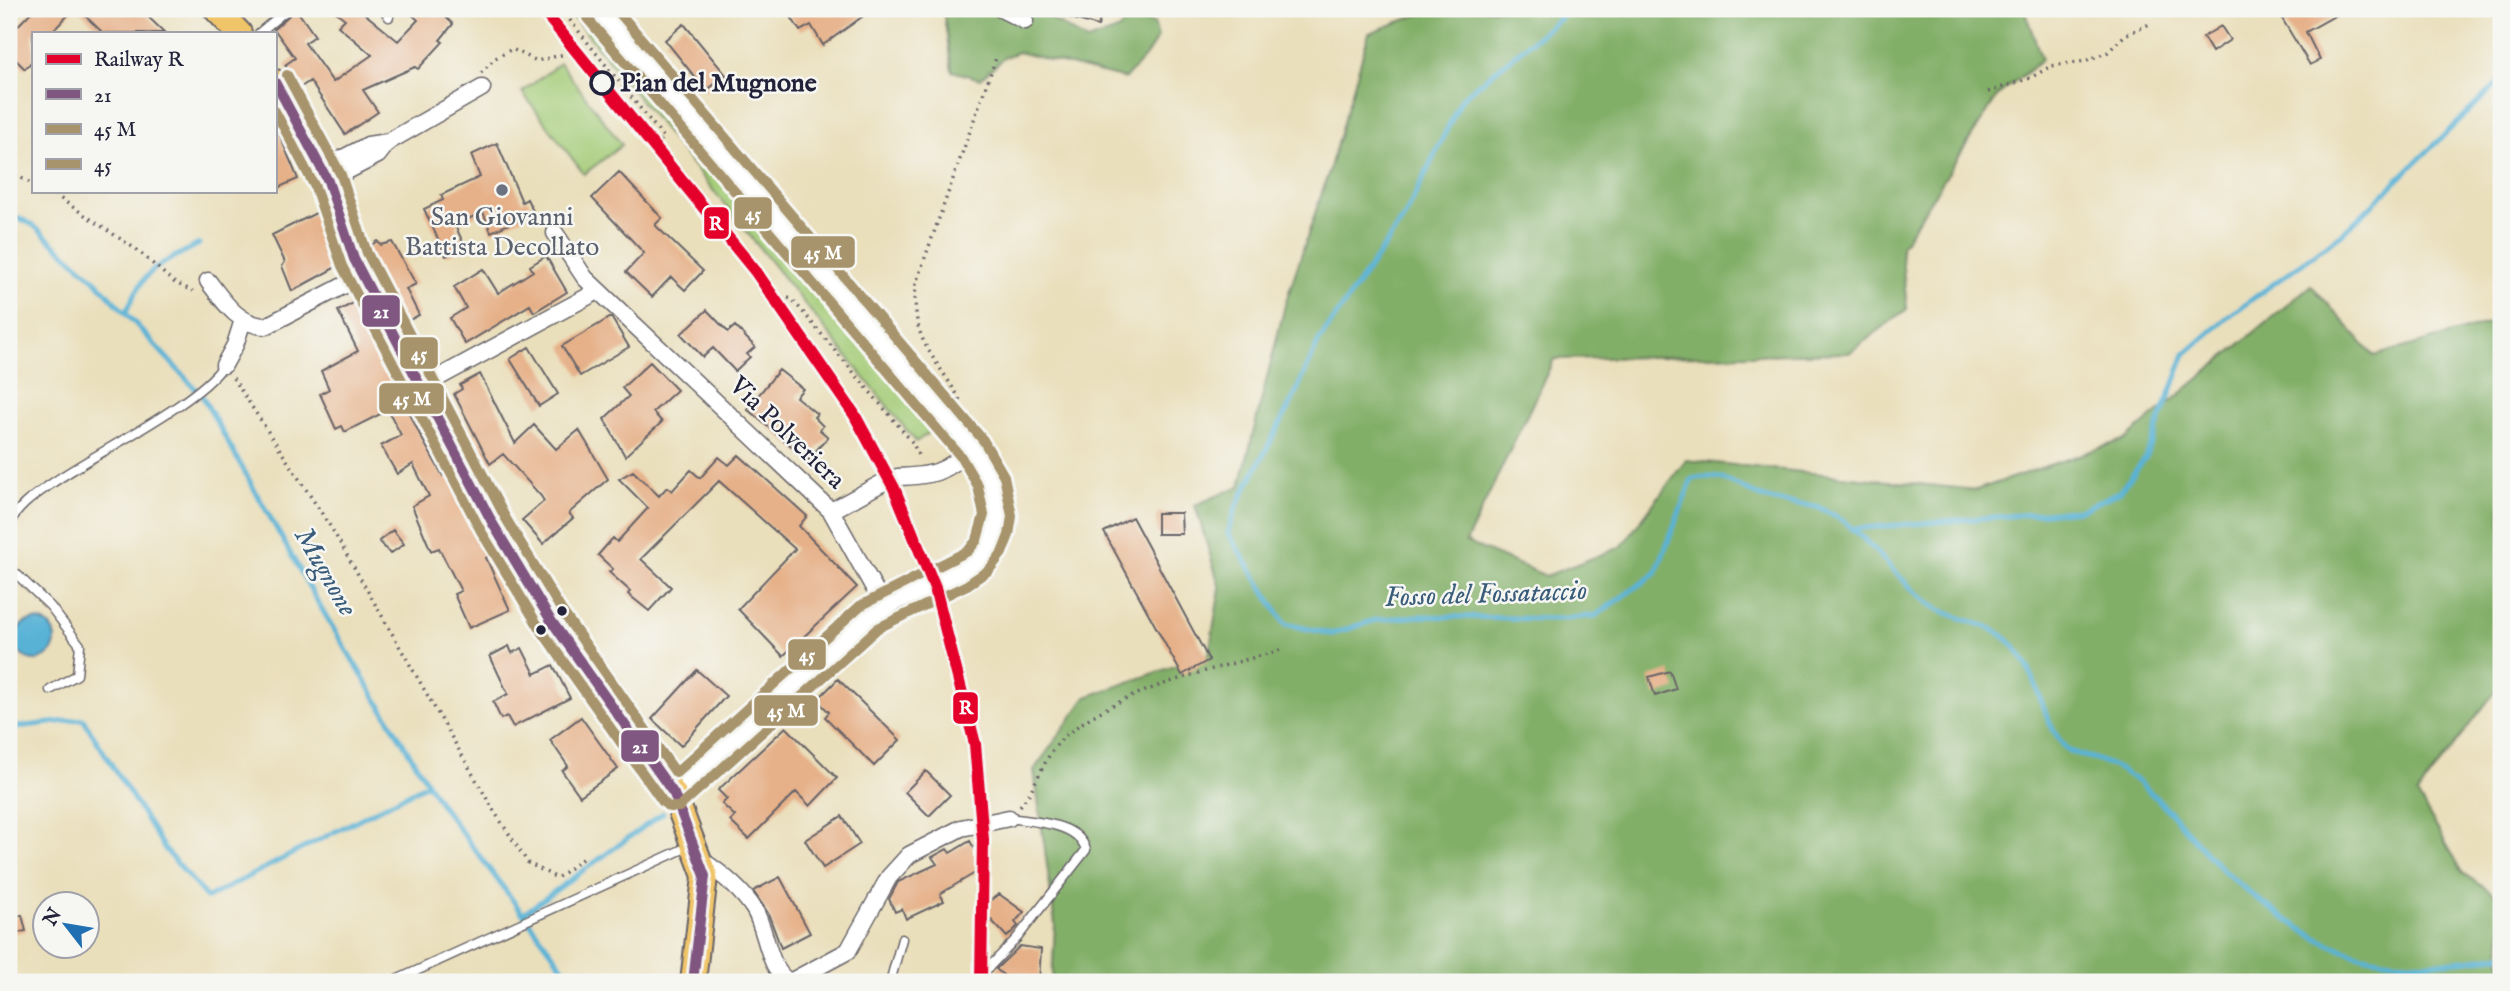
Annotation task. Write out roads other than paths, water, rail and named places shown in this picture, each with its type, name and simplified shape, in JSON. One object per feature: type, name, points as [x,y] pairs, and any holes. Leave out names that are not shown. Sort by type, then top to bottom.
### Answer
[{"type":"main road","points":[[216,9],[238,32]]},
{"type":"main road","points":[[276,84],[325,175],[362,276],[535,596],[674,794],[698,852],[706,888],[693,982]]},
{"type":"street","points":[[598,9],[972,450],[992,479],[997,494],[997,525],[987,547],[973,565],[884,606],[853,630],[674,794]]},
{"type":"street","points":[[1000,9],[1025,21]]},
{"type":"street","points":[[325,175],[377,155],[388,142],[482,88]]},
{"type":"street","name":"Via Polveriera","points":[[555,233],[585,278],[831,511],[884,606]]},
{"type":"street","points":[[210,284],[224,303],[243,320],[254,326],[266,326],[362,276]]},
{"type":"street","points":[[421,387],[598,290]]},
{"type":"street","points":[[220,370],[235,345],[243,320]]},
{"type":"street","points":[[831,511],[890,480],[927,476],[948,470],[972,450]]},
{"type":"street","points":[[698,852],[739,890],[754,908],[766,932],[778,980],[790,982],[848,951],[889,877],[909,855],[961,828],[1009,818]]},
{"type":"lane","points":[[260,32],[288,9]]},
{"type":"lane","points":[[383,9],[389,17]]},
{"type":"lane","points":[[9,524],[18,507],[75,467],[184,400],[220,370]]},
{"type":"lane","points":[[9,567],[50,606],[80,645],[77,675],[50,690]]},
{"type":"lane","points":[[975,982],[1017,939],[1086,850],[1084,843],[1075,834],[1054,825],[1009,818]]},
{"type":"lane","points":[[392,982],[568,903],[698,852]]},
{"type":"lane","points":[[893,982],[892,975],[902,939]]},
{"type":"water","points":[[35,620],[49,626],[55,640],[49,654],[35,660],[21,654],[15,640],[21,626]]},
{"type":"waterway","name":"Fosso del Fossataccio","points":[[1571,9],[1462,98],[1405,216],[1319,341],[1293,399],[1236,507],[1228,533],[1285,624],[1332,634],[1375,620],[1419,616],[1556,619],[1595,616],[1656,573],[1692,479],[1715,477],[1777,502],[1816,507],[1837,517],[1865,540],[1906,583],[1933,606],[2001,634],[2027,666],[2050,723],[2066,748],[2108,764],[2134,779],[2163,805],[2226,873],[2256,898],[2307,932],[2339,948],[2378,959],[2441,962],[2501,955]]},
{"type":"waterway","points":[[1851,529],[2081,510],[2119,492],[2146,457],[2185,354],[2229,316],[2342,234],[2501,80]]},
{"type":"waterway","name":"Mugnone","points":[[9,213],[33,225],[95,280],[202,396],[321,608],[439,802],[574,982]]},
{"type":"waterway","points":[[126,312],[140,285],[154,269],[199,244]]},
{"type":"waterway","points":[[9,728],[83,719],[164,848],[207,898],[427,784]]},
{"type":"waterway","name":"Fosso del Fossataccio","points":[[523,914],[663,813]]},
{"type":"rail line","name":"R","points":[[542,9],[756,272],[854,414],[894,488],[935,588],[975,744],[983,840],[981,982]]},
{"type":"place","name":"Pian del Mugnone","points":[[602,83]]},
{"type":"place","name":"San Giovanni Battista Decollato","points":[[502,190]]}]
